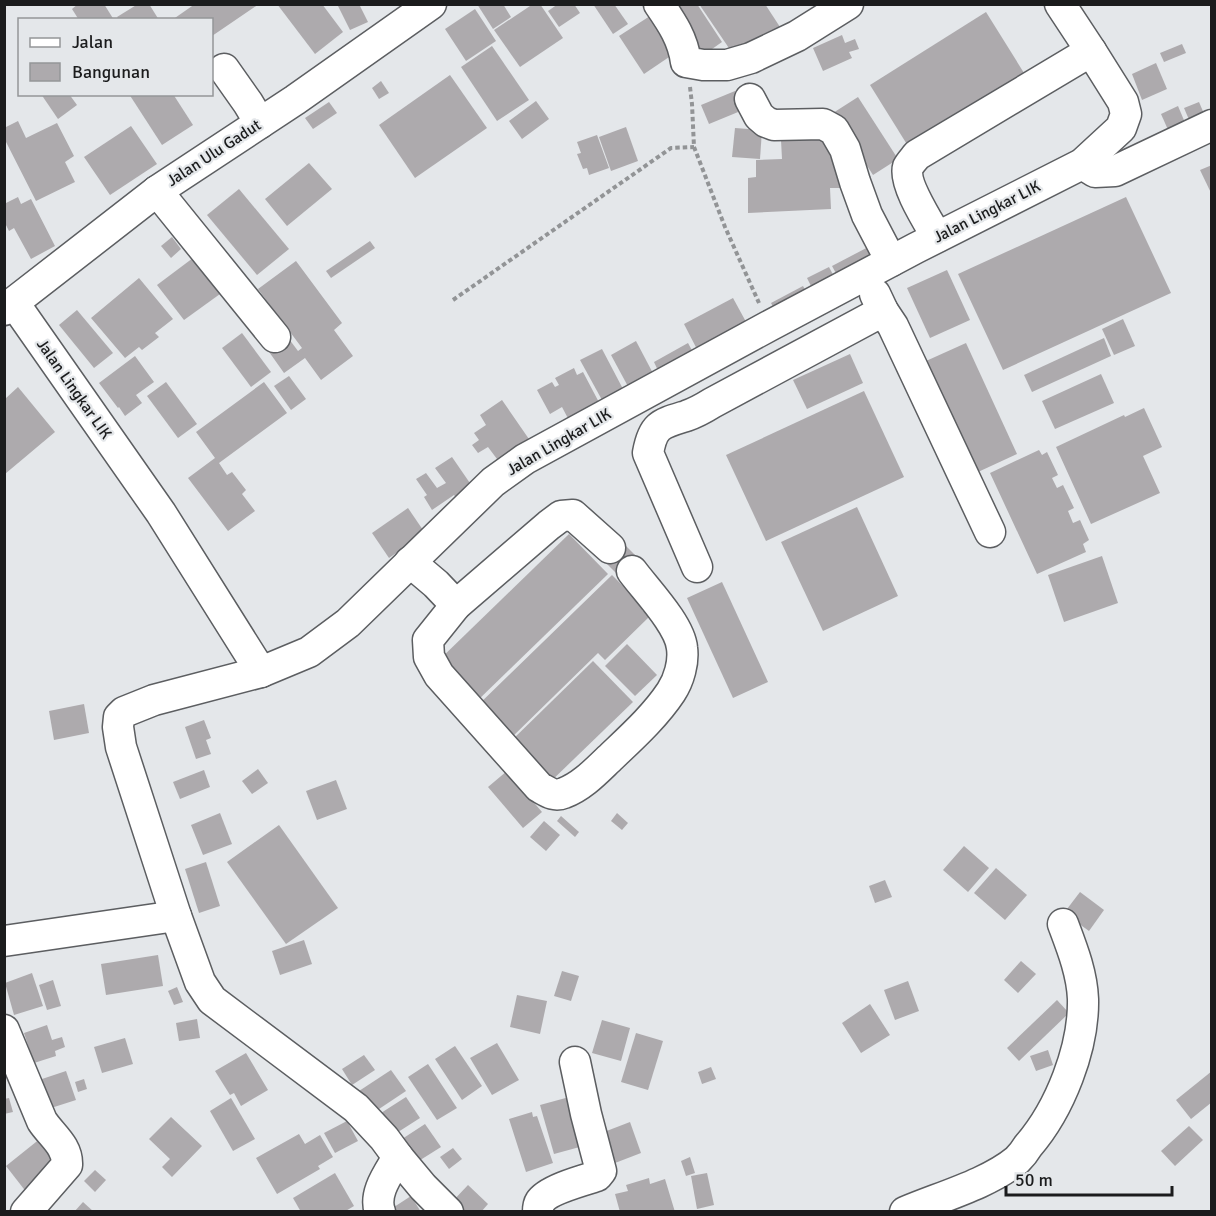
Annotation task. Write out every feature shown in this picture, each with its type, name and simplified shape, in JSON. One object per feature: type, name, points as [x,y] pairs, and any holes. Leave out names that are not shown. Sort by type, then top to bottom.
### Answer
[{"type":"street","name":"Jalan Ulu Gadut","points":[[9,306],[158,191],[431,4]]},
{"type":"street","points":[[659,4],[684,48],[686,62],[702,65],[727,64],[751,58],[797,36],[848,4]]},
{"type":"street","name":"Jalan Lingkar LIK","points":[[9,306],[161,513],[261,672],[309,652],[348,623],[493,482],[525,459],[878,268],[1082,165],[1121,128],[1126,114],[1123,102],[1060,4]]},
{"type":"street","points":[[937,237],[909,181],[908,167],[917,155],[1091,51]]},
{"type":"street","points":[[224,69],[260,123]]},
{"type":"street","points":[[750,99],[759,116],[766,122],[774,125],[823,124],[834,130],[845,149],[867,215],[884,311],[990,532]]},
{"type":"street","points":[[1082,165],[1095,172],[1115,171],[1212,125]]},
{"type":"street","points":[[158,191],[275,338]]},
{"type":"street","points":[[697,567],[648,453],[651,437],[660,426],[688,416],[884,311]]},
{"type":"street","points":[[610,548],[573,515],[561,516],[456,605],[428,640],[429,657],[439,675],[539,787],[553,795],[564,793],[578,785],[639,730],[673,690],[682,666],[682,646],[675,626],[632,571]]},
{"type":"street","points":[[410,562],[456,605]]},
{"type":"street","points":[[261,672],[154,700],[124,712],[119,717],[121,747],[176,916],[200,982],[212,1000],[356,1108],[384,1137],[423,1187],[448,1212]]},
{"type":"street","points":[[11,942],[176,916]]},
{"type":"street","points":[[905,1212],[989,1178],[1017,1159],[1039,1133],[1062,1094],[1080,1037],[1083,998],[1076,959],[1063,924]]},
{"type":"street","points":[[4,1030],[42,1121],[68,1157],[67,1165],[26,1212]]},
{"type":"street","points":[[538,1212],[540,1201],[545,1197],[559,1189],[597,1176],[601,1171],[575,1062]]},
{"type":"street","points":[[380,1212],[377,1205],[380,1188],[398,1157]]},
{"type":"path","points":[[686,62],[692,104],[694,147],[725,227],[769,326]]},
{"type":"path","points":[[453,300],[671,148],[694,147]]},
{"type":"building","points":[[78,4],[104,4],[113,18],[78,18],[72,9]]},
{"type":"building","points":[[138,4],[149,4],[158,18],[118,18]]},
{"type":"building","points":[[195,4],[259,4],[213,35],[213,18],[175,18]]},
{"type":"building","points":[[277,4],[322,4],[343,32],[315,54]]},
{"type":"building","points":[[337,4],[359,4],[368,22],[350,30]]},
{"type":"building","points":[[477,4],[503,4],[511,17],[493,29]]},
{"type":"building","points":[[533,4],[540,4],[563,38],[520,67],[494,30]]},
{"type":"building","points":[[558,4],[574,4],[580,13],[559,27],[548,11]]},
{"type":"building","points":[[593,4],[614,4],[628,24],[613,34]]},
{"type":"building","points":[[667,4],[697,4],[722,42],[702,56]]},
{"type":"building","points":[[699,4],[765,4],[780,27],[735,57]]},
{"type":"building","points":[[475,9],[496,41],[466,61],[445,29]]},
{"type":"building","points":[[986,12],[1024,73],[908,146],[870,85]]},
{"type":"building","points":[[650,16],[675,53],[644,74],[619,36]]},
{"type":"building","points":[[842,35],[845,43],[855,39],[859,49],[849,52],[852,58],[823,71],[813,48]]},
{"type":"building","points":[[1182,44],[1186,53],[1164,62],[1160,53]]},
{"type":"building","points":[[492,46],[529,100],[497,121],[461,67]]},
{"type":"building","points":[[1156,63],[1167,89],[1142,100],[1132,74]]},
{"type":"building","points":[[450,75],[487,128],[415,178],[379,125]]},
{"type":"building","points":[[381,81],[389,93],[379,99],[372,88]]},
{"type":"building","points":[[735,91],[743,110],[709,124],[701,105]]},
{"type":"building","points":[[42,96],[70,96],[77,105],[58,119]]},
{"type":"building","points":[[130,96],[174,96],[193,125],[162,145]]},
{"type":"building","points":[[858,97],[898,159],[873,175],[833,113]]},
{"type":"building","points":[[536,101],[549,119],[522,139],[509,121]]},
{"type":"building","points":[[329,102],[337,113],[313,129],[305,118]]},
{"type":"building","points":[[1199,102],[1205,116],[1190,122],[1184,108]]},
{"type":"building","points":[[1178,106],[1186,125],[1169,132],[1161,114]]},
{"type":"building","points":[[18,121],[26,138],[57,123],[74,156],[65,162],[75,182],[36,201],[4,138],[4,128]]},
{"type":"building","points":[[131,126],[157,164],[110,195],[84,157]]},
{"type":"building","points":[[626,127],[638,161],[611,171],[599,137]]},
{"type":"building","points":[[735,128],[762,130],[760,159],[732,157]]},
{"type":"building","points":[[597,135],[609,168],[589,175],[587,168],[583,169],[577,154],[581,153],[577,142]]},
{"type":"building","points":[[829,139],[830,157],[844,156],[846,188],[830,188],[831,209],[748,213],[748,178],[756,177],[756,160],[782,159],[781,140]]},
{"type":"building","points":[[309,163],[332,189],[287,226],[265,199]]},
{"type":"building","points":[[1212,165],[1212,195],[1200,170]]},
{"type":"building","points":[[239,189],[289,249],[257,275],[207,215]]},
{"type":"building","points":[[18,197],[21,204],[31,199],[55,246],[31,259],[14,228],[9,231],[4,221],[4,204]]},
{"type":"building","points":[[1126,197],[1171,293],[1003,370],[958,274]]},
{"type":"building","points":[[172,237],[181,249],[171,258],[161,246]]},
{"type":"building","points":[[370,241],[375,248],[331,278],[326,271]]},
{"type":"building","points":[[874,244],[885,263],[843,286],[832,266]]},
{"type":"building","points":[[193,258],[220,294],[184,320],[157,285]]},
{"type":"building","points":[[296,261],[342,323],[334,330],[353,356],[321,380],[305,358],[284,373],[267,349],[286,335],[298,351],[302,348],[258,289]]},
{"type":"building","points":[[829,267],[840,288],[818,300],[807,278]]},
{"type":"building","points":[[947,270],[970,320],[930,338],[907,288]]},
{"type":"building","points":[[139,278],[173,319],[155,333],[159,337],[142,350],[139,347],[125,358],[91,318]]},
{"type":"building","points":[[803,286],[811,301],[779,318],[771,303]]},
{"type":"building","points":[[733,298],[751,331],[701,357],[684,324]]},
{"type":"building","points":[[77,310],[113,353],[94,368],[59,325]]},
{"type":"building","points":[[1123,319],[1135,346],[1114,355],[1102,329]]},
{"type":"building","points":[[242,333],[271,372],[251,387],[222,348]]},
{"type":"building","points":[[1104,338],[1111,356],[1032,392],[1024,375]]},
{"type":"building","points":[[636,341],[656,379],[631,392],[611,355]]},
{"type":"building","points":[[688,343],[696,358],[661,377],[654,362]]},
{"type":"building","points":[[966,343],[1017,454],[978,472],[926,361]]},
{"type":"building","points":[[602,349],[623,389],[602,400],[580,360]]},
{"type":"building","points":[[850,354],[863,383],[807,409],[793,380]]},
{"type":"building","points":[[135,356],[154,382],[136,395],[142,403],[125,416],[99,383]]},
{"type":"building","points":[[574,368],[577,375],[583,372],[603,410],[572,426],[562,407],[550,414],[537,390],[552,382],[555,387],[559,385],[555,378]]},
{"type":"building","points":[[1101,374],[1114,403],[1055,429],[1042,401]]},
{"type":"building","points":[[289,376],[306,399],[291,410],[274,386]]},
{"type":"building","points":[[166,382],[197,424],[178,438],[147,396]]},
{"type":"building","points":[[264,382],[287,413],[219,463],[227,475],[232,472],[246,490],[242,494],[255,511],[228,531],[188,478],[215,458],[196,432]]},
{"type":"building","points":[[18,387],[55,432],[5,474],[5,399]]},
{"type":"building","points":[[864,391],[904,477],[766,541],[726,455]]},
{"type":"building","points":[[502,400],[531,442],[500,463],[488,447],[478,453],[472,445],[479,440],[474,433],[486,425],[480,415]]},
{"type":"building","points":[[1144,408],[1162,447],[1143,456],[1160,493],[1091,524],[1056,447]]},
{"type":"building","points":[[1039,450],[1042,455],[1047,452],[1058,475],[1052,478],[1057,488],[1063,485],[1074,508],[1068,511],[1073,523],[1080,520],[1089,540],[1083,544],[1086,552],[1037,574],[990,473]]},
{"type":"building","points":[[452,457],[474,489],[458,500],[454,495],[432,510],[424,497],[427,495],[416,479],[426,473],[437,488],[446,483],[435,468]]},
{"type":"building","points":[[857,507],[898,596],[823,631],[781,542]]},
{"type":"building","points":[[408,508],[425,533],[389,558],[372,533]]},
{"type":"building","points":[[569,534],[608,574],[474,704],[435,664]]},
{"type":"building","points":[[619,539],[661,581],[653,589],[623,580],[600,557]]},
{"type":"building","points":[[1102,556],[1118,603],[1064,622],[1048,575]]},
{"type":"building","points":[[612,575],[645,608],[642,610],[649,617],[605,660],[598,653],[505,744],[473,710]]},
{"type":"building","points":[[722,582],[768,682],[733,698],[687,598]]},
{"type":"building","points":[[627,644],[657,675],[635,696],[605,666]]},
{"type":"building","points":[[593,661],[633,702],[545,787],[506,746]]},
{"type":"building","points":[[84,704],[89,733],[54,740],[49,711]]},
{"type":"building","points":[[204,720],[211,738],[206,740],[211,754],[196,759],[185,727]]},
{"type":"building","points":[[258,769],[268,783],[252,794],[242,781]]},
{"type":"building","points":[[204,770],[210,787],[180,799],[173,782]]},
{"type":"building","points":[[507,771],[542,812],[523,828],[488,787]]},
{"type":"building","points":[[336,780],[347,809],[317,820],[306,791]]},
{"type":"building","points":[[220,813],[232,844],[203,855],[191,825]]},
{"type":"building","points":[[617,813],[628,823],[622,830],[611,821]]},
{"type":"building","points":[[561,816],[579,832],[575,837],[557,821]]},
{"type":"building","points":[[544,821],[560,835],[546,851],[530,837]]},
{"type":"building","points":[[279,825],[338,908],[286,944],[227,862]]},
{"type":"building","points":[[964,846],[989,868],[968,892],[943,870]]},
{"type":"building","points":[[206,862],[220,906],[199,913],[185,869]]},
{"type":"building","points":[[996,868],[1027,895],[1005,920],[974,893]]},
{"type":"building","points":[[885,880],[892,897],[875,903],[869,886]]},
{"type":"building","points":[[1080,892],[1104,910],[1089,931],[1064,913]]},
{"type":"building","points":[[304,940],[312,964],[280,975],[272,951]]},
{"type":"building","points":[[158,955],[163,986],[106,995],[101,964]]},
{"type":"building","points":[[1021,961],[1036,974],[1018,993],[1004,980]]},
{"type":"building","points":[[562,971],[579,976],[571,1001],[554,996]]},
{"type":"building","points":[[32,973],[43,1006],[14,1015],[5,983]]},
{"type":"building","points":[[53,980],[61,1006],[47,1010],[39,985]]},
{"type":"building","points":[[908,981],[919,1011],[895,1020],[884,990]]},
{"type":"building","points":[[177,987],[183,1002],[174,1005],[168,991]]},
{"type":"building","points":[[517,995],[547,1001],[540,1034],[510,1027]]},
{"type":"building","points":[[1057,1000],[1069,1013],[1019,1061],[1007,1048]]},
{"type":"building","points":[[870,1004],[890,1035],[861,1053],[842,1023]]},
{"type":"building","points":[[197,1019],[200,1038],[179,1041],[176,1023]]},
{"type":"building","points":[[602,1020],[630,1028],[621,1061],[592,1053]]},
{"type":"building","points":[[47,1025],[52,1040],[62,1037],[65,1047],[55,1051],[56,1056],[34,1063],[24,1033]]},
{"type":"building","points":[[636,1033],[663,1041],[648,1090],[621,1082]]},
{"type":"building","points":[[125,1038],[133,1064],[102,1073],[94,1047]]},
{"type":"building","points":[[497,1043],[519,1080],[492,1095],[470,1058]]},
{"type":"building","points":[[455,1046],[482,1086],[462,1100],[435,1059]]},
{"type":"building","points":[[1048,1050],[1053,1065],[1036,1071],[1030,1056]]},
{"type":"building","points":[[246,1053],[268,1090],[241,1106],[234,1093],[230,1095],[215,1071]]},
{"type":"building","points":[[364,1055],[375,1070],[352,1085],[342,1069]]},
{"type":"building","points":[[428,1064],[457,1108],[437,1120],[408,1077]]},
{"type":"building","points":[[711,1067],[716,1079],[702,1084],[698,1072]]},
{"type":"building","points":[[391,1070],[406,1091],[373,1113],[359,1091]]},
{"type":"building","points":[[66,1071],[76,1100],[51,1108],[42,1079]]},
{"type":"building","points":[[1212,1071],[1212,1102],[1191,1119],[1176,1100]]},
{"type":"building","points":[[84,1079],[87,1089],[78,1092],[75,1082]]},
{"type":"building","points":[[573,1096],[587,1145],[554,1154],[540,1105]]},
{"type":"building","points":[[406,1097],[420,1118],[395,1134],[381,1113]]},
{"type":"building","points":[[9,1098],[13,1112],[4,1114],[4,1099]]},
{"type":"building","points":[[231,1098],[255,1139],[233,1151],[210,1111]]},
{"type":"building","points":[[532,1112],[533,1117],[537,1116],[553,1163],[526,1172],[509,1119]]},
{"type":"building","points":[[171,1117],[202,1146],[172,1177],[162,1167],[170,1159],[149,1139]]},
{"type":"building","points":[[347,1121],[358,1141],[335,1153],[324,1133]]},
{"type":"building","points":[[630,1122],[641,1153],[615,1163],[604,1132]]},
{"type":"building","points":[[425,1124],[441,1147],[414,1164],[399,1141]]},
{"type":"building","points":[[1189,1126],[1203,1140],[1175,1166],[1161,1151]]},
{"type":"building","points":[[299,1134],[305,1144],[320,1135],[333,1157],[318,1166],[320,1169],[277,1194],[256,1158]]},
{"type":"building","points":[[41,1138],[63,1166],[27,1193],[6,1166]]},
{"type":"building","points":[[453,1148],[462,1159],[449,1169],[440,1157]]},
{"type":"building","points":[[690,1157],[695,1173],[686,1176],[681,1161]]},
{"type":"building","points":[[95,1170],[106,1180],[95,1192],[84,1181]]},
{"type":"building","points":[[335,1173],[354,1206],[344,1212],[301,1212],[293,1198]]},
{"type":"building","points":[[707,1173],[714,1205],[697,1209],[691,1176]]},
{"type":"building","points":[[649,1178],[650,1184],[665,1179],[675,1212],[620,1212],[615,1194],[628,1191],[626,1185]]},
{"type":"building","points":[[468,1185],[488,1204],[481,1212],[460,1212],[451,1203]]},
{"type":"building","points":[[411,1196],[421,1212],[392,1212],[391,1209]]},
{"type":"building","points":[[83,1202],[94,1212],[74,1212]]}]
